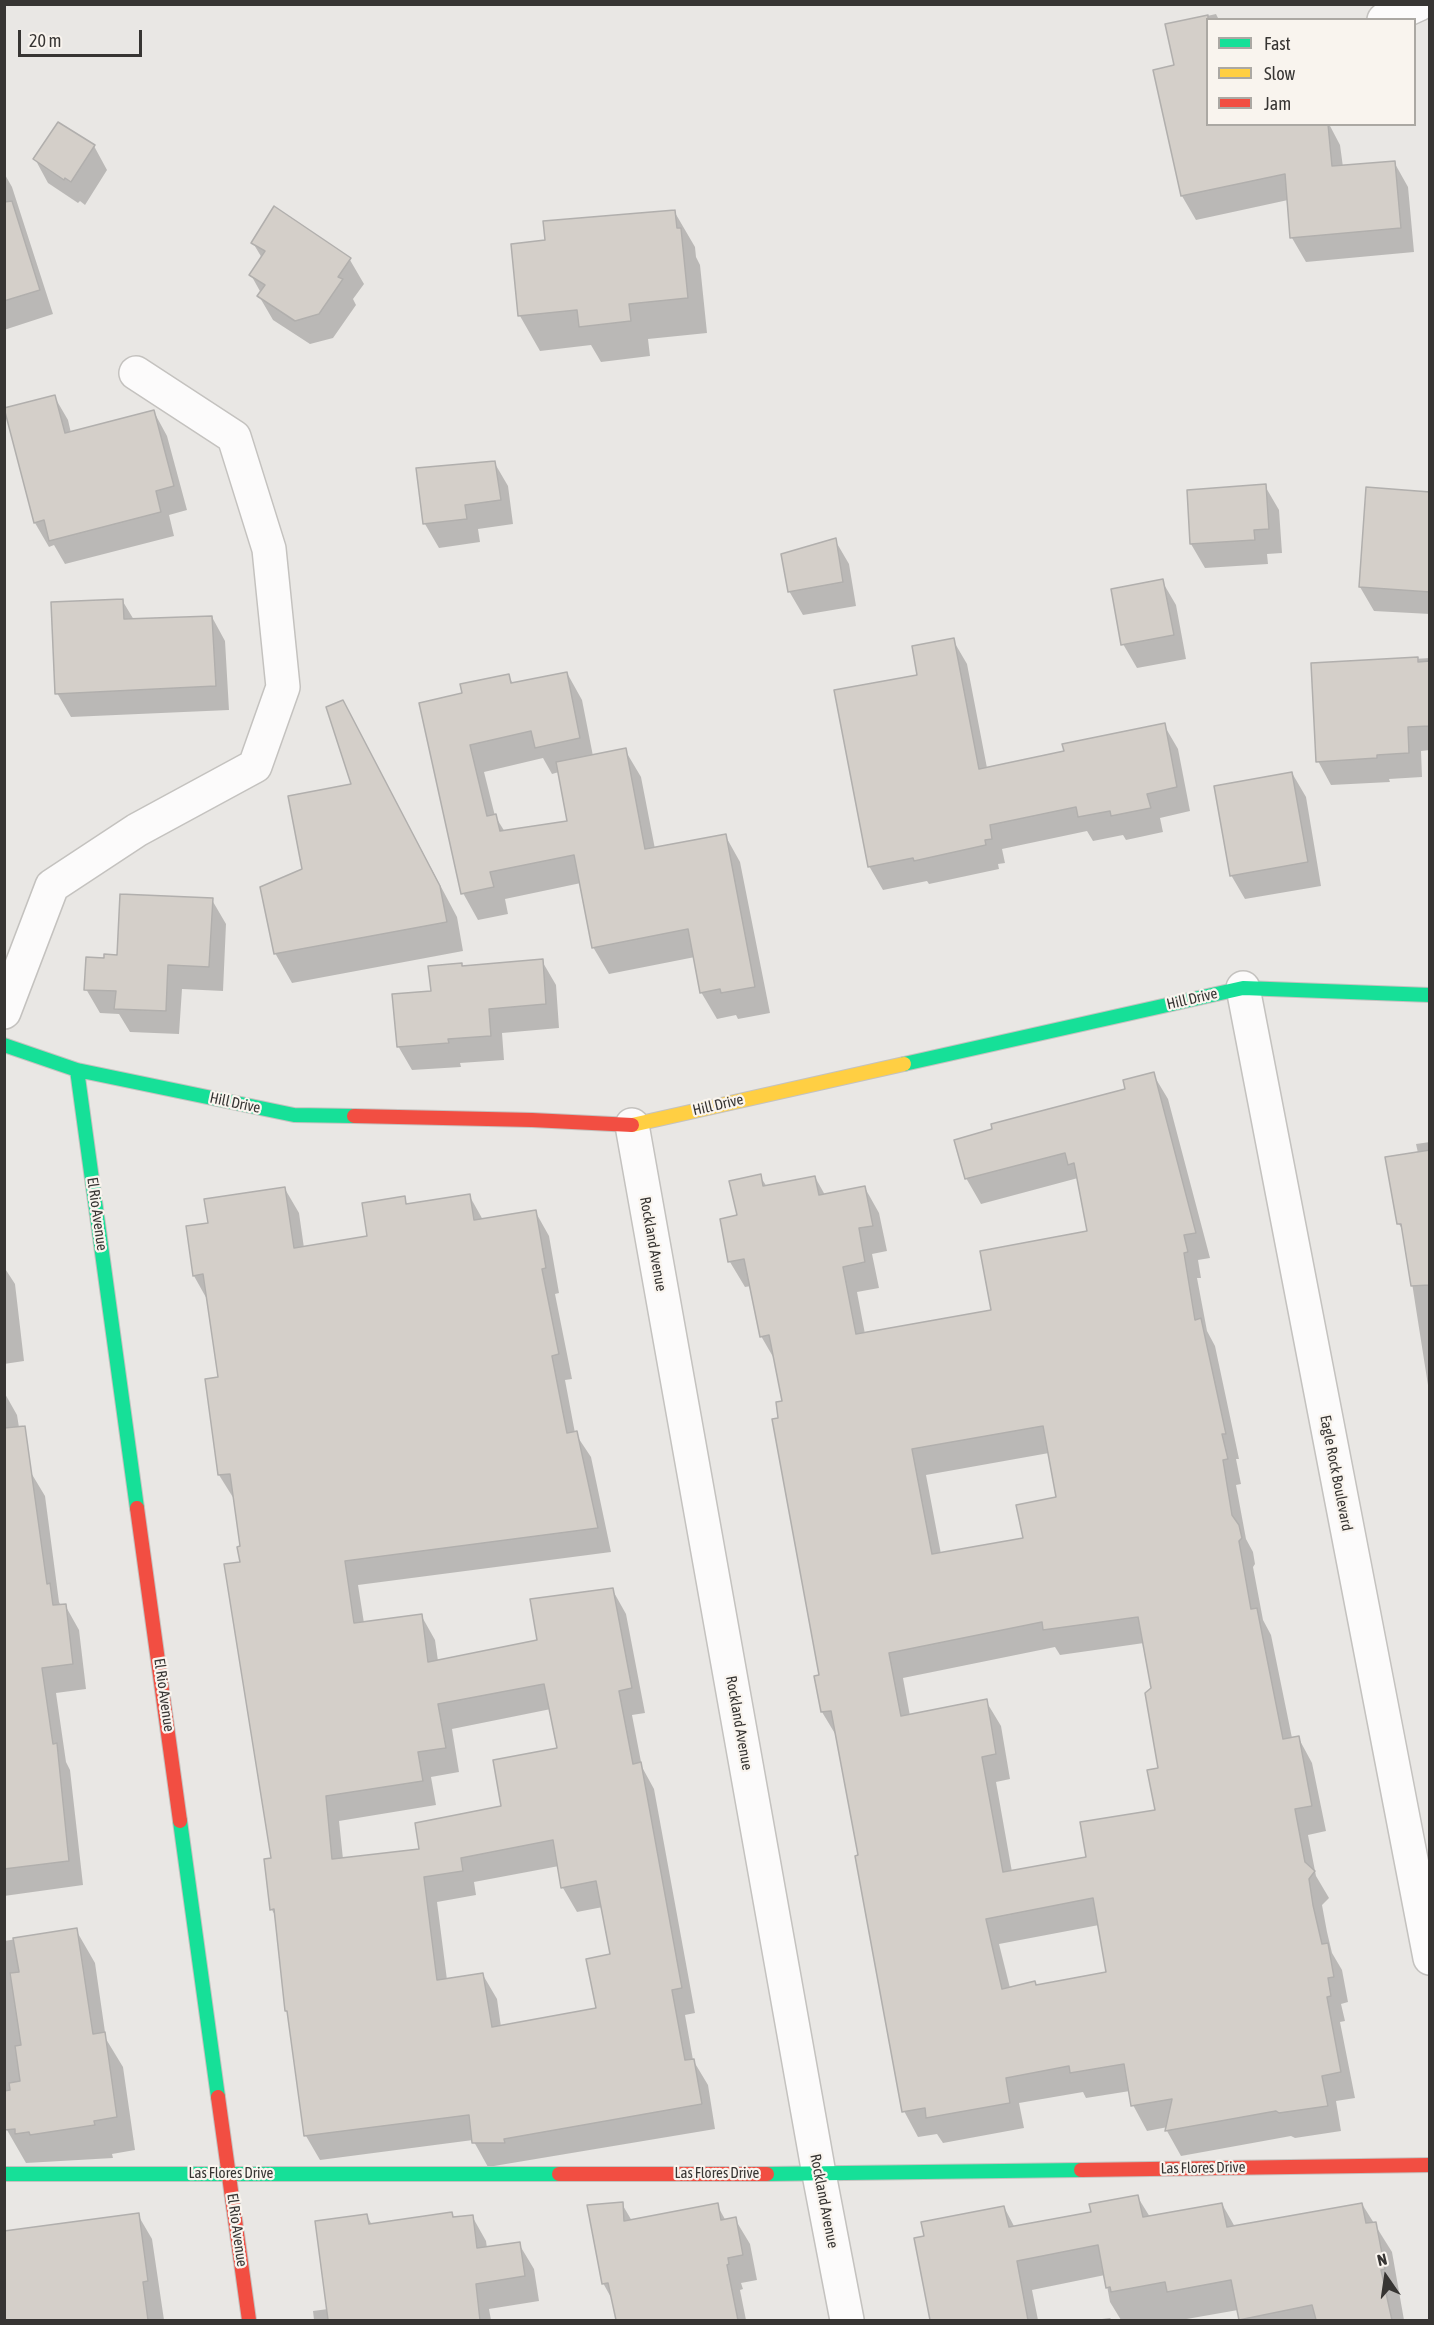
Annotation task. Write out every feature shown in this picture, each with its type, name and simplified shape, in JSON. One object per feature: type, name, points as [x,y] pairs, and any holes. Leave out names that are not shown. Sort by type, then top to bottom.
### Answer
[{"type":"street","points":[[1388,18],[1419,4]]},
{"type":"street","points":[[4,1012],[52,886],[137,830],[255,766],[283,687],[269,549],[234,437],[136,373]]},
{"type":"street","name":"Hill Drive","points":[[4,1045],[77,1070],[294,1115],[532,1120],[632,1125],[1243,988],[1430,995]]},
{"type":"street","name":"Eagle Rock Boulevard","points":[[1243,988],[1430,1958]]},
{"type":"street","name":"El Rio Avenue","points":[[77,1070],[249,2320]]},
{"type":"street","name":"Rockland Avenue","points":[[632,1125],[847,2320]]},
{"type":"street","name":"Las Flores Drive","points":[[4,2174],[819,2174],[1430,2165]]},
{"type":"building","points":[[1208,15],[1206,18],[1206,126],[1328,126],[1332,166],[1395,161],[1401,228],[1290,238],[1285,174],[1181,196],[1153,70],[1174,65],[1165,24]]},
{"type":"building","points":[[58,122],[95,145],[71,182],[65,178],[64,180],[33,159]]},
{"type":"building","points":[[12,201],[40,290],[4,301],[4,202]]},
{"type":"building","points":[[274,206],[351,258],[338,277],[343,279],[319,314],[295,321],[257,296],[265,285],[249,275],[265,251],[251,243]]},
{"type":"building","points":[[675,210],[677,228],[681,228],[688,298],[629,304],[631,321],[579,327],[577,310],[518,316],[511,244],[545,240],[543,221]]},
{"type":"building","points":[[55,395],[65,433],[154,410],[174,486],[156,491],[161,512],[49,541],[44,520],[34,523],[4,408]]},
{"type":"building","points":[[495,461],[501,500],[465,505],[467,519],[423,524],[416,468]]},
{"type":"building","points":[[1266,484],[1269,529],[1254,530],[1255,540],[1190,544],[1187,490]]},
{"type":"building","points":[[1366,487],[1430,492],[1430,592],[1359,587]]},
{"type":"building","points":[[836,538],[843,582],[788,592],[781,554]]},
{"type":"building","points":[[1163,579],[1174,635],[1121,645],[1111,589]]},
{"type":"building","points":[[123,599],[124,619],[212,616],[216,686],[55,694],[51,602]]},
{"type":"building","points":[[954,638],[979,769],[1064,751],[1062,744],[1165,723],[1177,787],[1147,794],[1151,808],[1111,816],[1110,811],[1078,817],[1076,807],[990,825],[992,839],[985,840],[986,845],[914,861],[913,858],[868,867],[834,690],[917,675],[912,646]]},
{"type":"building","points":[[1418,657],[1418,662],[1430,661],[1430,726],[1408,727],[1409,753],[1377,755],[1377,758],[1316,762],[1311,663]]},
{"type":"building","points":[[567,672],[580,738],[535,748],[531,731],[470,745],[487,816],[496,814],[500,831],[567,821],[556,762],[626,748],[645,849],[726,834],[755,987],[721,993],[720,989],[700,993],[688,929],[592,948],[574,855],[490,872],[494,887],[461,894],[419,703],[462,693],[460,684],[509,674],[511,683]]},
{"type":"building","points":[[343,700],[440,886],[447,922],[274,954],[260,887],[302,869],[288,796],[351,784],[326,707]]},
{"type":"building","points":[[1292,772],[1308,862],[1230,876],[1214,786]]},
{"type":"building","points":[[120,894],[213,898],[209,967],[168,965],[166,1011],[114,1009],[116,991],[84,990],[86,957],[104,958],[104,954],[117,955]]},
{"type":"building","points":[[543,959],[546,1004],[489,1009],[491,1036],[448,1039],[449,1043],[397,1047],[392,994],[431,991],[428,966],[462,963],[462,966]]},
{"type":"building","points":[[1154,1072],[1196,1233],[1184,1235],[1188,1252],[1184,1253],[1195,1320],[1201,1318],[1226,1434],[1222,1434],[1228,1459],[1223,1460],[1232,1515],[1239,1525],[1242,1538],[1239,1541],[1251,1609],[1257,1608],[1283,1739],[1299,1736],[1312,1806],[1295,1809],[1305,1862],[1315,1871],[1309,1879],[1313,1905],[1322,1944],[1328,1943],[1334,1977],[1328,1978],[1331,1996],[1327,1997],[1341,2072],[1322,2076],[1328,2106],[1279,2113],[1276,2111],[1165,2131],[1172,2099],[1131,2106],[1124,2064],[1070,2073],[1069,2066],[1006,2078],[1010,2103],[926,2118],[925,2108],[902,2112],[831,1711],[821,1712],[814,1676],[819,1675],[772,1419],[778,1418],[776,1402],[782,1401],[769,1335],[760,1337],[744,1259],[728,1262],[720,1219],[737,1215],[729,1181],[761,1174],[763,1186],[815,1176],[819,1195],[865,1186],[873,1226],[859,1228],[865,1262],[843,1267],[856,1334],[991,1310],[980,1251],[1087,1231],[1074,1163],[1068,1165],[1065,1153],[965,1179],[954,1140],[992,1129],[991,1124],[1125,1089],[1123,1080]],"holes":[[[1043,1426],[1056,1497],[1016,1505],[1023,1538],[932,1554],[912,1449]],[[1138,1617],[1151,1688],[1145,1693],[1158,1768],[1147,1770],[1155,1810],[1080,1822],[1086,1857],[1003,1872],[982,1757],[996,1754],[987,1699],[901,1716],[889,1653],[1042,1622],[1043,1630]],[[1093,1898],[1106,1972],[1036,1985],[1035,1981],[1002,1989],[986,1919]]]},
{"type":"building","points":[[1430,1150],[1430,1285],[1411,1286],[1401,1224],[1397,1224],[1385,1157]]},
{"type":"building","points":[[285,1187],[294,1248],[367,1236],[362,1203],[405,1196],[406,1204],[470,1194],[474,1220],[536,1210],[546,1268],[542,1269],[559,1354],[552,1356],[567,1433],[577,1431],[598,1528],[345,1561],[354,1623],[422,1614],[428,1662],[537,1640],[530,1599],[613,1588],[632,1688],[619,1691],[633,1764],[641,1762],[682,1988],[672,1990],[685,2060],[694,2059],[702,2104],[504,2139],[505,2143],[472,2143],[469,2115],[304,2136],[287,2011],[285,2011],[274,1909],[270,1910],[264,1859],[271,1858],[224,1564],[240,1562],[237,1547],[240,1546],[230,1474],[218,1475],[205,1379],[218,1377],[203,1274],[193,1276],[186,1226],[208,1223],[204,1199]],"holes":[[[544,1684],[557,1748],[493,1760],[501,1806],[415,1823],[419,1849],[332,1859],[326,1796],[423,1781],[418,1752],[446,1748],[438,1704]],[[553,1840],[561,1888],[596,1881],[610,1954],[586,1959],[596,2008],[492,2027],[483,1973],[437,1980],[424,1877],[463,1871],[461,1858]]]},
{"type":"building","points":[[25,1426],[47,1584],[50,1583],[53,1605],[66,1604],[73,1664],[42,1668],[53,1744],[57,1743],[69,1861],[4,1869],[4,1428]]},
{"type":"building","points":[[77,1928],[93,2034],[105,2032],[117,2117],[94,2121],[95,2125],[30,2135],[29,2132],[15,2134],[15,2129],[4,2130],[4,2091],[10,2090],[9,2083],[20,2081],[15,2046],[21,2045],[10,1973],[19,1972],[13,1938]]},
{"type":"building","points":[[1138,2195],[1143,2217],[1222,2203],[1227,2227],[1362,2203],[1366,2223],[1376,2222],[1385,2269],[1381,2270],[1392,2320],[1316,2320],[1312,2305],[1239,2320],[1231,2280],[1167,2292],[1165,2282],[1111,2292],[1110,2287],[1106,2288],[1098,2245],[1017,2261],[1028,2320],[930,2320],[914,2238],[924,2236],[921,2222],[1004,2206],[1009,2227],[1091,2212],[1089,2204]]},
{"type":"building","points":[[623,2202],[624,2221],[718,2203],[721,2220],[736,2217],[743,2255],[728,2258],[729,2264],[727,2265],[738,2320],[616,2320],[608,2283],[602,2284],[587,2205]]},
{"type":"building","points":[[452,2212],[453,2217],[473,2215],[477,2248],[520,2242],[525,2276],[476,2284],[480,2320],[328,2320],[315,2221],[367,2214],[369,2224]]},
{"type":"building","points":[[139,2213],[148,2281],[143,2282],[148,2320],[4,2320],[4,2231]]},
{"type":"traffic: fast","points":[[904,1064],[1243,988],[1430,995]]},
{"type":"traffic: fast","points":[[4,1045],[77,1070],[294,1115],[354,1116]]},
{"type":"traffic: fast","points":[[77,1070],[137,1508]]},
{"type":"traffic: fast","points":[[180,1821],[218,2097]]},
{"type":"traffic: fast","points":[[767,2174],[1081,2170]]},
{"type":"traffic: fast","points":[[4,2174],[559,2174]]},
{"type":"traffic: slow","points":[[632,1125],[904,1064]]},
{"type":"traffic: jam","points":[[354,1116],[632,1125]]},
{"type":"traffic: jam","points":[[137,1508],[180,1821]]},
{"type":"traffic: jam","points":[[218,2097],[249,2320]]},
{"type":"traffic: jam","points":[[1081,2170],[1430,2165]]},
{"type":"traffic: jam","points":[[559,2174],[767,2174]]}]
